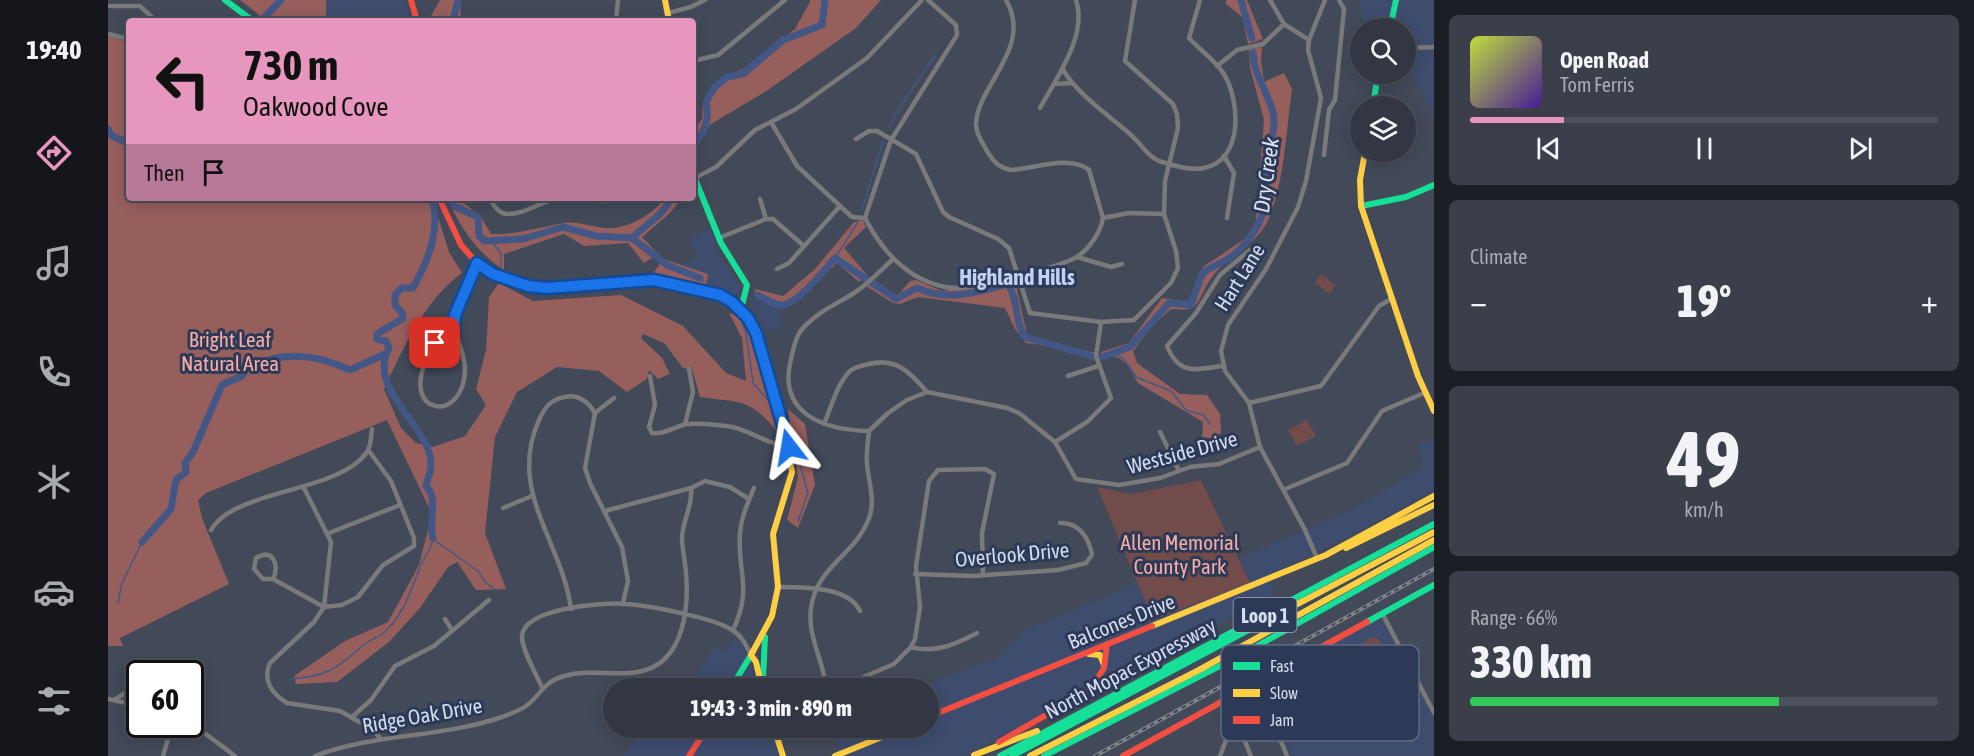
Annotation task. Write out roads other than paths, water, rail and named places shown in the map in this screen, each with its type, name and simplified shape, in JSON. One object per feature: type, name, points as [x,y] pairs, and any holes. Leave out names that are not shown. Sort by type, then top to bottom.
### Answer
[{"type":"main road","points":[[225,0],[249,18]]},
{"type":"main road","points":[[411,0],[416,18]]},
{"type":"main road","points":[[665,0],[669,18]]},
{"type":"main road","points":[[1392,18],[1396,0]]},
{"type":"main road","points":[[1363,162],[1360,180],[1361,206],[1424,393],[1434,411]]},
{"type":"main road","points":[[696,181],[718,238],[747,285],[741,309]]},
{"type":"main road","points":[[1361,206],[1406,197],[1434,185]]},
{"type":"main road","points":[[439,201],[450,227],[461,245],[477,263],[493,274],[528,286],[547,288],[638,279],[670,282],[720,295],[741,309],[756,333],[789,447],[792,479],[773,534],[777,587],[766,631],[762,658],[763,678]]},
{"type":"main road","name":"Balcones Drive","points":[[1326,555],[1434,496]]},
{"type":"main road","name":"Balcones Drive","points":[[939,712],[1386,530],[1434,505]]},
{"type":"main road","name":"North Mopac Expressway","points":[[1000,756],[1434,524]]},
{"type":"main road","points":[[1222,645],[1434,532]]},
{"type":"main road","points":[[1246,645],[1434,540]]},
{"type":"main road","name":"North Mopac Expressway","points":[[1255,645],[1434,547]]},
{"type":"main road","points":[[1344,597],[1408,555]]},
{"type":"main road","points":[[1325,645],[1434,585]]},
{"type":"main road","points":[[737,678],[766,631]]},
{"type":"main road","points":[[973,755],[1084,694],[1096,683],[1104,668],[1107,644]]},
{"type":"main road","points":[[1012,756],[1221,645]]},
{"type":"main road","points":[[1082,654],[1100,655],[1104,668]]},
{"type":"main road","points":[[751,655],[756,662],[760,678]]},
{"type":"main road","points":[[1030,756],[1221,658]]},
{"type":"main road","name":"North Mopac Expressway","points":[[1044,756],[1221,663]]},
{"type":"main road","points":[[1075,723],[1130,692],[1137,683]]},
{"type":"main road","points":[[1123,756],[1221,702]]},
{"type":"main road","points":[[1070,735],[1130,712]]},
{"type":"main road","points":[[973,755],[1060,723]]},
{"type":"main road","points":[[689,756],[701,738]]},
{"type":"main road","points":[[778,738],[783,756]]},
{"type":"main road","points":[[835,756],[879,738]]},
{"type":"street","points":[[616,18],[618,0]]},
{"type":"street","points":[[668,12],[691,7],[705,0]]},
{"type":"street","points":[[696,60],[718,55],[785,0]]},
{"type":"street","points":[[696,175],[716,167],[749,134],[796,109],[867,57],[922,0]]},
{"type":"street","points":[[928,0],[956,25],[957,35],[891,140],[865,218],[892,260],[916,276],[946,288],[971,286],[1018,275],[1077,257],[1099,232],[1103,218],[1092,175],[1087,168],[1070,164],[1011,171],[1002,169],[990,155],[980,137],[977,119],[1010,50],[1012,17],[1006,0]]},
{"type":"street","points":[[1040,108],[1064,70],[1078,20],[1076,0]]},
{"type":"street","points":[[856,139],[869,131],[877,131],[911,148],[916,154],[940,207],[949,217],[1005,243],[1009,248],[1030,312],[1101,322],[1134,320],[1171,283],[1178,268],[1178,259],[1164,214],[1168,163],[1177,136],[1177,114],[1166,97],[1125,61],[1135,0]]},
{"type":"street","points":[[1064,70],[1072,83],[1135,138],[1152,158],[1168,163],[1203,168],[1224,156],[1235,130],[1235,116],[1225,75],[1189,38],[1200,0]]},
{"type":"street","points":[[1270,0],[1284,24],[1309,40],[1325,0]]},
{"type":"street","points":[[1324,155],[1329,108],[1335,100],[1344,9],[1339,0]]},
{"type":"street","points":[[108,6],[140,6],[153,18]]},
{"type":"street","points":[[1217,66],[1237,50],[1263,44],[1284,24]]},
{"type":"street","points":[[108,34],[126,38]]},
{"type":"street","name":"Hart Lane","points":[[1224,366],[1221,351],[1228,325],[1266,269],[1298,207],[1306,180],[1321,98],[1308,50],[1309,40]]},
{"type":"street","points":[[1416,48],[1434,47]]},
{"type":"street","points":[[1054,84],[1072,83]]},
{"type":"street","points":[[771,122],[797,166],[852,217],[865,218]]},
{"type":"street","points":[[1224,156],[1234,173],[1227,219]]},
{"type":"street","points":[[760,199],[766,219]]},
{"type":"street","points":[[492,201],[501,212],[524,211],[549,201]]},
{"type":"street","points":[[777,268],[789,263],[840,206]]},
{"type":"street","points":[[1103,218],[1129,213],[1164,214]]},
{"type":"street","points":[[718,238],[766,219],[781,223],[804,246]]},
{"type":"street","points":[[1250,250],[1220,275],[1196,313],[1167,346],[1174,362],[1185,368],[1224,366],[1249,403],[1260,447],[1317,558]]},
{"type":"street","points":[[1077,257],[1111,267],[1122,264]]},
{"type":"street","points":[[869,431],[845,431],[824,424],[800,408],[787,382],[794,344],[799,332],[821,310],[864,285],[892,260]]},
{"type":"street","points":[[454,329],[435,343],[423,367],[420,389],[424,401],[429,406],[440,408],[452,403],[461,389],[465,367],[454,329],[455,315],[477,263]]},
{"type":"street","points":[[1249,403],[1321,386],[1379,306],[1391,299]]},
{"type":"street","points":[[825,678],[825,670],[815,648],[810,623],[815,587],[827,571],[844,555],[870,518],[872,502],[867,460],[869,431],[888,413],[907,400],[927,393],[1014,410],[1055,442],[1087,422],[1108,404],[1111,393],[1098,366],[1096,345],[1101,322]]},
{"type":"street","points":[[824,424],[842,381],[852,369],[864,365],[880,361],[892,363],[911,373],[927,393]]},
{"type":"street","points":[[1068,376],[1098,366]]},
{"type":"street","points":[[685,424],[693,392],[689,369]]},
{"type":"street","points":[[650,376],[655,405],[650,430],[655,434],[685,424],[737,428],[767,442],[789,447]]},
{"type":"street","points":[[1283,490],[1347,463],[1382,411],[1424,393]]},
{"type":"street","points":[[571,609],[565,580],[532,496],[529,453],[536,426],[546,406],[559,398],[573,396],[585,401],[595,413]]},
{"type":"street","points":[[614,398],[595,413],[585,468],[625,559],[628,581],[623,603]]},
{"type":"street","points":[[211,530],[230,511],[347,469],[369,451],[372,429]]},
{"type":"street","points":[[1160,432],[1179,471]]},
{"type":"street","name":"Westside Drive","points":[[1055,442],[1076,479],[1130,485],[1179,471],[1219,464],[1260,447]]},
{"type":"street","points":[[273,579],[277,567],[276,561],[266,555],[256,558],[254,569],[256,574],[263,579],[273,579],[324,607],[351,601],[383,565],[414,546],[414,538],[386,471],[369,451]]},
{"type":"street","points":[[861,678],[894,664],[911,647],[920,618],[915,574],[932,476],[944,469],[993,471],[994,478],[982,533],[984,575]]},
{"type":"street","points":[[605,511],[691,488],[701,482],[730,487],[750,499]]},
{"type":"street","points":[[303,486],[313,509],[329,533],[332,551],[324,607],[314,622],[270,663],[267,670],[268,685],[280,699],[287,703],[326,708],[352,717],[381,739]]},
{"type":"street","name":"Ridge Oak Drive","points":[[318,756],[381,739],[451,730],[502,717],[526,706],[542,687],[566,675],[624,673],[656,666],[672,651],[680,636],[684,616],[687,584],[682,537],[692,497],[691,488]]},
{"type":"street","points":[[733,630],[744,596],[740,535],[754,488]]},
{"type":"street","points":[[503,508],[532,496]]},
{"type":"street","points":[[329,533],[400,505]]},
{"type":"street","name":"Overlook Drive","points":[[915,574],[984,575],[1058,570],[1086,563],[1092,552],[1085,537],[1073,525],[1060,523]]},
{"type":"street","points":[[777,587],[815,587],[850,598],[860,611]]},
{"type":"street","points":[[352,717],[371,700],[395,666],[434,646],[489,600]]},
{"type":"street","points":[[542,687],[522,641],[522,634],[537,616],[571,609],[623,603],[718,624],[733,630],[743,640],[751,655]]},
{"type":"street","points":[[1382,614],[1398,645]]},
{"type":"street","points":[[445,619],[452,630]]},
{"type":"street","points":[[911,647],[931,650],[947,646],[976,633]]},
{"type":"street","points":[[1419,684],[1434,713]]},
{"type":"street","points":[[114,700],[126,693]]},
{"type":"street","points":[[108,699],[126,703]]},
{"type":"street","points":[[204,733],[235,756]]},
{"type":"street","points":[[164,756],[168,738]]},
{"type":"street","points":[[1220,756],[1226,741]]},
{"type":"street","points":[[1245,741],[1251,756]]},
{"type":"street","points":[[1281,741],[1287,756]]},
{"type":"waterway","points":[[264,18],[281,0]]},
{"type":"waterway","points":[[454,18],[458,0]]},
{"type":"waterway","points":[[696,141],[706,125],[706,102],[714,88],[727,77],[743,74],[783,40],[822,25],[825,0]]},
{"type":"waterway","name":"Dry Creek","points":[[1241,0],[1252,38]]},
{"type":"waterway","name":"Dry Creek","points":[[1102,357],[1130,347],[1169,303],[1191,305],[1202,274],[1234,255],[1254,233],[1263,213],[1274,118],[1258,76],[1253,53]]},
{"type":"waterway","points":[[889,128],[898,110],[936,54]]},
{"type":"waterway","name":"Dry Creek","points":[[108,129],[111,135],[126,142]]},
{"type":"waterway","points":[[862,210],[883,141]]},
{"type":"waterway","points":[[432,201],[434,233],[424,267],[413,288],[402,288],[395,295],[395,305],[403,314],[402,319],[377,334],[377,339],[386,341],[389,348],[384,363],[386,378],[392,393],[428,449],[431,466],[426,486],[433,503],[433,538]]},
{"type":"waterway","name":"Dry Creek","points":[[451,201],[454,206],[478,217],[479,236],[485,241],[523,239],[563,227],[596,236],[632,238],[667,265],[700,278]]},
{"type":"waterway","points":[[632,238],[659,215],[670,201]]},
{"type":"waterway","points":[[835,258],[858,222]]},
{"type":"waterway","points":[[492,242],[501,253],[501,266]]},
{"type":"waterway","name":"Dry Creek","points":[[757,295],[778,305],[784,305],[797,298],[835,258],[896,299],[917,288],[951,295],[1008,284],[1025,337],[1092,356]]},
{"type":"waterway","name":"Dry Creek","points":[[700,278],[704,282]]},
{"type":"waterway","points":[[741,319],[746,333],[753,383],[768,400],[779,432]]},
{"type":"waterway","points":[[1113,352],[1124,359],[1136,377],[1171,391],[1186,410],[1203,415],[1211,425]]},
{"type":"waterway","points":[[142,542],[171,509],[176,480],[186,472],[185,463],[193,452],[222,385],[242,376],[248,365],[276,358],[295,356],[314,358],[350,370],[385,354]]},
{"type":"waterway","points":[[793,440],[808,493],[798,521]]},
{"type":"waterway","points":[[289,679],[329,671],[345,661],[364,644],[381,635],[395,621],[405,604],[433,538]]},
{"type":"waterway","points":[[433,539],[479,572],[484,581],[497,591]]},
{"type":"waterway","points":[[118,603],[122,583],[142,542]]},
{"type":"railway","points":[[1296,645],[1434,569]]},
{"type":"railway","points":[[1095,756],[1221,686]]},
{"type":"district","name":"Highland Hills","points":[[1017,277]]},
{"type":"park label","name":"Bright Leaf Natural Area","points":[[230,351]]},
{"type":"park label","name":"Allen Memorial County Park","points":[[1180,554]]}]
